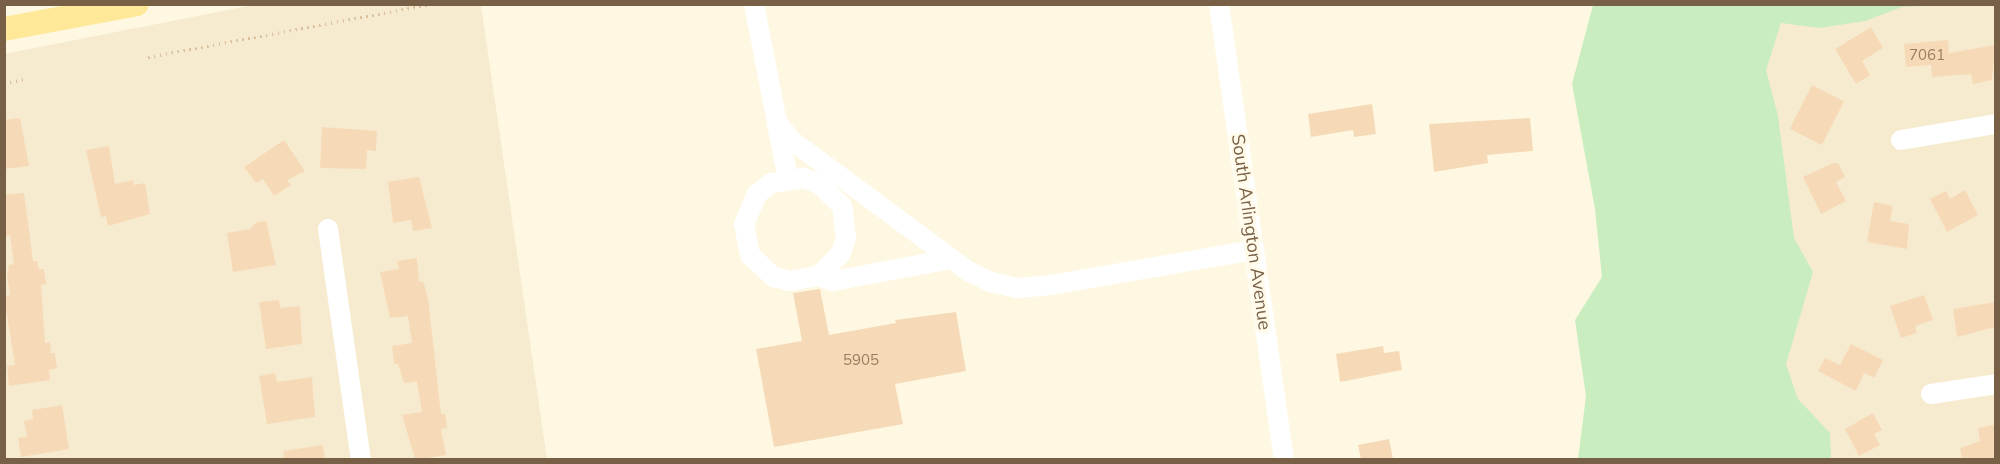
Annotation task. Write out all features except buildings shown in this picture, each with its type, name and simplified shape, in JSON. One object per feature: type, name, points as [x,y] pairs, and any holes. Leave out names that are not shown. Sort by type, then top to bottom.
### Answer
[{"type":"main road","points":[[4,29],[109,7],[137,4]]},
{"type":"street","points":[[754,4],[788,178]]},
{"type":"street","name":"South Arlington Avenue","points":[[1219,4],[1284,459]]},
{"type":"street","points":[[777,123],[791,140],[951,259],[991,282],[1018,288],[1051,285],[1253,250]]},
{"type":"street","points":[[1901,140],[1995,124]]},
{"type":"street","points":[[819,276],[841,253],[847,221],[842,206],[826,188],[804,178],[788,178],[757,194],[748,208],[745,240],[750,255],[774,277],[790,281],[819,276],[833,281],[951,259]]},
{"type":"street","points":[[328,229],[361,459]]},
{"type":"street","points":[[1931,394],[1995,384]]},
{"type":"path","points":[[148,57],[431,4]]},
{"type":"path","points":[[4,83],[24,79]]},
{"type":"shaded area","points":[[253,5],[481,5],[547,459],[5,459],[4,54]]},
{"type":"shaded area","points":[[1802,5],[1995,5],[1995,459],[1783,459],[1727,18]]},
{"type":"green space","points":[[1593,5],[1948,5],[1902,7],[1865,21],[1820,28],[1781,23],[1766,70],[1778,116],[1794,238],[1813,272],[1786,364],[1798,399],[1830,433],[1831,459],[1578,459],[1586,396],[1575,320],[1602,277],[1595,209],[1572,84]]}]
